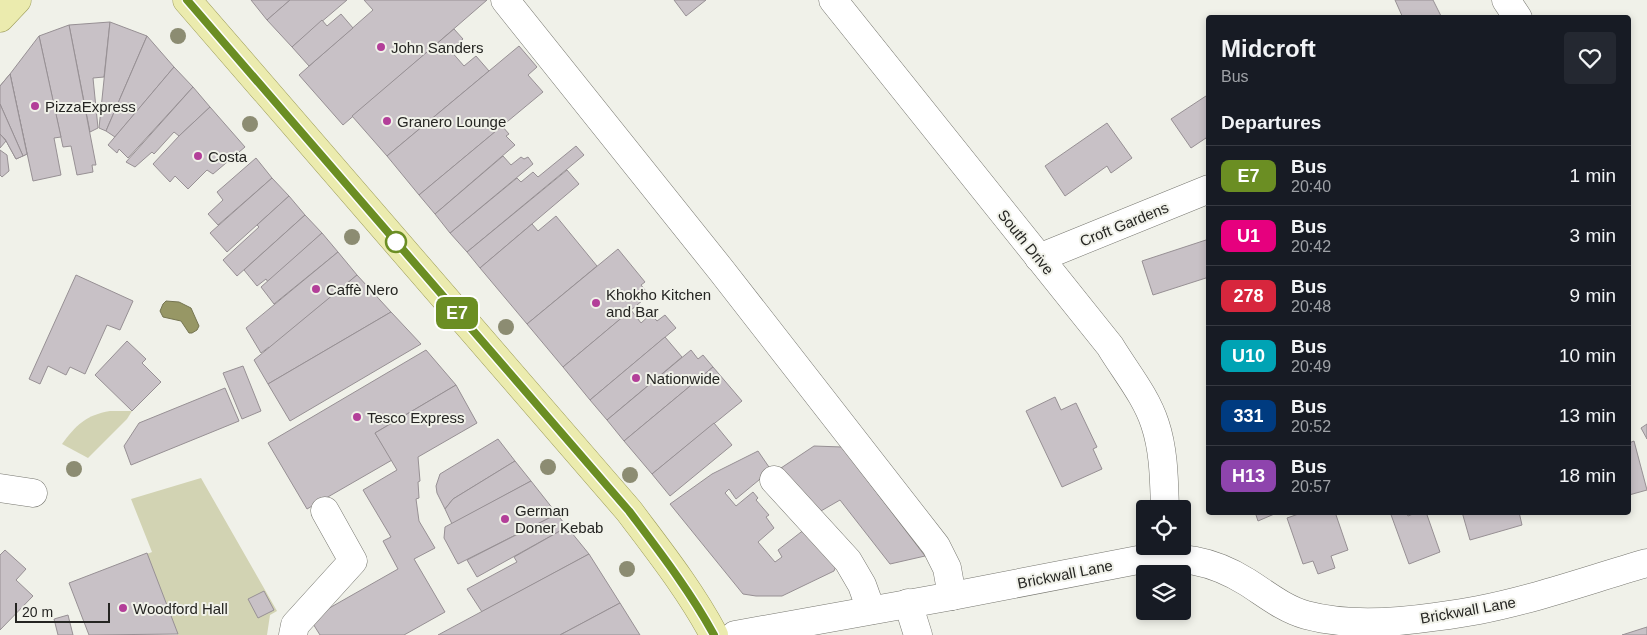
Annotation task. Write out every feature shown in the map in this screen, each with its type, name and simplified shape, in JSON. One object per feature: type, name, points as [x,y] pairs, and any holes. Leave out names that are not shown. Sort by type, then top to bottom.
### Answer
[{"type":"main road","points":[[0,18],[17,0]]},
{"type":"main road","points":[[187,0],[629,511],[674,571],[714,635]]},
{"type":"street","points":[[505,0],[721,270],[936,546],[947,568],[952,596]]},
{"type":"street","name":"South Drive","points":[[833,0],[1110,346],[1147,404],[1155,422],[1164,465],[1165,500]]},
{"type":"street","points":[[1506,0],[1516,15]]},
{"type":"street","name":"Croft Gardens","points":[[1039,258],[1206,190]]},
{"type":"street","points":[[774,480],[848,562],[862,585],[871,610]]},
{"type":"street","points":[[0,488],[33,493]]},
{"type":"street","points":[[293,635],[295,625],[353,562],[325,511]]},
{"type":"street","name":"Brickwall Lane","points":[[735,635],[952,596],[1156,555]]},
{"type":"street","name":"Brickwall Lane","points":[[1178,555],[1221,567],[1281,605],[1305,615],[1332,620],[1374,622],[1406,621],[1478,610],[1519,601],[1647,563]]},
{"type":"street","points":[[908,603],[918,635]]},
{"type":"shaded area","points":[[166,301],[179,302],[191,308],[199,326],[197,330],[189,333],[181,321],[163,317],[160,311]]},
{"type":"shaded area","points":[[110,411],[132,411],[127,419],[88,458],[62,444],[82,422],[94,415]]},
{"type":"shaded area","points":[[201,478],[277,611],[270,615],[267,635],[178,635],[147,554],[152,552],[131,499]]},
{"type":"building","points":[[251,0],[290,0],[267,20]]},
{"type":"building","points":[[290,0],[347,0],[292,47],[267,20]]},
{"type":"building","name":"John Sanders","points":[[364,0],[487,0],[343,125],[299,75],[373,10]]},
{"type":"building","points":[[674,0],[706,0],[686,16]]},
{"type":"building","points":[[1395,0],[1433,0],[1440,15],[1402,15]]},
{"type":"building","points":[[341,14],[353,28],[309,66],[292,47],[322,20],[327,26]]},
{"type":"building","points":[[110,22],[104,77],[93,78],[98,128],[90,132],[69,25]]},
{"type":"building","points":[[110,22],[147,36],[106,131],[99,128]]},
{"type":"building","points":[[69,25],[96,165],[92,165],[93,172],[77,175],[71,146],[63,147],[39,36]]},
{"type":"building","points":[[454,29],[463,39],[450,50],[464,66],[476,56],[489,71],[387,156],[352,116]]},
{"type":"building","name":"PizzaExpress","points":[[39,36],[61,137],[54,138],[61,175],[33,181],[10,74]]},
{"type":"building","points":[[147,36],[174,67],[115,137],[106,131]]},
{"type":"building","points":[[519,46],[537,67],[528,75],[543,92],[419,195],[387,156]]},
{"type":"building","points":[[174,67],[193,87],[128,158],[119,149],[117,153],[108,145]]},
{"type":"building","points":[[10,74],[27,154],[16,159],[5,139],[0,134],[0,86]]},
{"type":"building","points":[[10,74],[27,154],[23,156],[0,104],[0,86]]},
{"type":"building","points":[[193,87],[210,107],[179,136],[174,132],[154,154],[152,152],[135,167],[126,162]]},
{"type":"building","points":[[1206,96],[1206,138],[1191,148],[1171,119]]},
{"type":"building","points":[[0,104],[23,156],[16,159],[5,139],[0,134]]},
{"type":"building","name":"Costa","points":[[210,107],[245,147],[213,174],[207,170],[188,189],[175,176],[170,182],[153,164]]},
{"type":"building","points":[[1107,123],[1132,158],[1111,173],[1107,166],[1065,196],[1045,166]]},
{"type":"building","points":[[502,126],[509,134],[506,136],[515,145],[435,214],[419,195]]},
{"type":"building","points":[[0,134],[6,141],[0,148]]},
{"type":"building","points":[[576,146],[584,155],[467,252],[450,233],[517,178],[521,182],[533,172],[538,177]]},
{"type":"building","points":[[0,150],[7,155],[9,171],[2,177],[0,175]]},
{"type":"building","points":[[503,156],[511,165],[521,157],[524,159],[528,157],[533,164],[450,233],[435,214]]},
{"type":"building","points":[[256,158],[272,178],[218,225],[208,214],[223,200],[217,192]]},
{"type":"building","points":[[567,170],[579,184],[480,268],[467,252]]},
{"type":"building","points":[[272,178],[289,196],[227,252],[210,233]]},
{"type":"building","points":[[289,196],[305,215],[237,276],[223,260]]},
{"type":"building","points":[[305,215],[322,233],[268,282],[266,279],[257,286],[244,270]]},
{"type":"building","points":[[556,216],[597,266],[527,324],[480,268],[532,224],[538,231]]},
{"type":"building","points":[[322,233],[338,252],[274,304],[261,287]]},
{"type":"building","points":[[1206,240],[1206,278],[1153,295],[1142,261]]},
{"type":"building","name":"Khokho Kitchen and Bar","points":[[618,249],[645,282],[641,285],[649,295],[563,367],[527,324]]},
{"type":"building","name":"Caffè Nero","points":[[338,252],[357,275],[270,348],[261,353],[246,328]]},
{"type":"building","points":[[76,275],[133,301],[120,330],[107,325],[85,374],[70,367],[66,375],[48,366],[40,384],[29,379]]},
{"type":"building","points":[[357,275],[391,312],[268,384],[254,360]]},
{"type":"building","points":[[631,310],[641,323],[651,314],[657,321],[665,315],[676,328],[590,400],[563,367]]},
{"type":"building","points":[[391,312],[421,344],[290,421],[268,384]]},
{"type":"building","name":"Nationwide","points":[[665,337],[682,357],[607,420],[590,400]]},
{"type":"building","points":[[127,341],[146,359],[142,363],[161,382],[132,411],[95,375]]},
{"type":"building","name":"Tesco Express","points":[[426,350],[456,385],[375,433],[392,460],[307,509],[268,443]]},
{"type":"building","points":[[691,350],[698,359],[703,355],[713,367],[624,441],[607,420]]},
{"type":"building","points":[[243,366],[261,411],[242,419],[223,373]]},
{"type":"building","points":[[713,367],[742,401],[652,474],[624,441]]},
{"type":"building","points":[[456,385],[477,423],[418,457],[420,481],[418,482],[419,498],[416,499],[419,521],[435,548],[414,559],[445,612],[404,635],[320,635],[310,619],[398,569],[383,541],[391,537],[363,490],[397,470],[375,433]]},
{"type":"building","points":[[225,388],[239,421],[131,465],[124,446],[139,423]]},
{"type":"building","points":[[1055,397],[1061,410],[1076,403],[1097,447],[1093,449],[1102,469],[1062,487],[1026,411]]},
{"type":"building","points":[[714,423],[732,445],[670,496],[652,474]]},
{"type":"building","points":[[1647,424],[1647,439],[1641,428]]},
{"type":"building","points":[[498,439],[515,461],[453,499],[445,509],[437,493],[436,486],[440,474]]},
{"type":"building","points":[[1634,441],[1647,490],[1631,494],[1631,442]]},
{"type":"building","points":[[814,446],[842,447],[925,556],[890,564],[840,500],[814,515],[778,470]]},
{"type":"building","points":[[758,451],[771,470],[736,499],[729,489],[725,493],[736,506],[753,492],[758,498],[756,500],[769,515],[766,517],[774,528],[758,542],[775,562],[782,557],[778,550],[805,529],[836,566],[834,571],[782,596],[743,594],[670,504],[712,474]]},
{"type":"building","points":[[515,461],[531,481],[452,524],[445,509],[453,499]]},
{"type":"building","name":"German Doner Kebab","points":[[531,481],[557,514],[458,564],[444,538],[445,527]]},
{"type":"building","points":[[557,514],[567,527],[477,577],[467,560]]},
{"type":"building","points":[[1256,515],[1272,515],[1258,521]]},
{"type":"building","points":[[1296,515],[1336,515],[1348,550],[1331,556],[1335,568],[1318,574],[1313,561],[1303,564],[1287,518]]},
{"type":"building","points":[[1391,515],[1427,515],[1440,552],[1409,564]]},
{"type":"building","points":[[1463,515],[1520,515],[1522,525],[1470,540]]},
{"type":"building","points":[[567,527],[589,554],[482,612],[467,589],[517,562],[514,557]]},
{"type":"building","points":[[5,550],[26,569],[16,580],[33,596],[0,630],[0,555]]},
{"type":"building","name":"Woodford Hall","points":[[147,553],[178,634],[89,635],[69,583]]},
{"type":"building","points":[[589,554],[620,603],[560,635],[438,635]]},
{"type":"building","points":[[264,591],[274,610],[258,618],[248,599]]},
{"type":"building","points":[[620,603],[640,635],[560,635]]},
{"type":"building","points":[[68,615],[73,635],[58,635],[54,619]]},
{"type":"building","points":[[1647,627],[1647,635],[1622,635]]},
{"type":"bus line","name":"E7","points":[[187,0],[629,511],[674,571],[714,635]]},
{"type":"place","name":"John Sanders","points":[[381,47]]},
{"type":"place","name":"PizzaExpress","points":[[35,106]]},
{"type":"place","name":"Granero Lounge","points":[[387,121]]},
{"type":"place","name":"Costa","points":[[198,156]]},
{"type":"place","name":"Caffè Nero","points":[[316,289]]},
{"type":"place","name":"Khokho Kitchen and Bar","points":[[596,303]]},
{"type":"place","name":"Nationwide","points":[[636,378]]},
{"type":"place","name":"Tesco Express","points":[[357,417]]},
{"type":"place","name":"German Doner Kebab","points":[[505,519]]},
{"type":"place","name":"Woodford Hall","points":[[123,608]]}]
